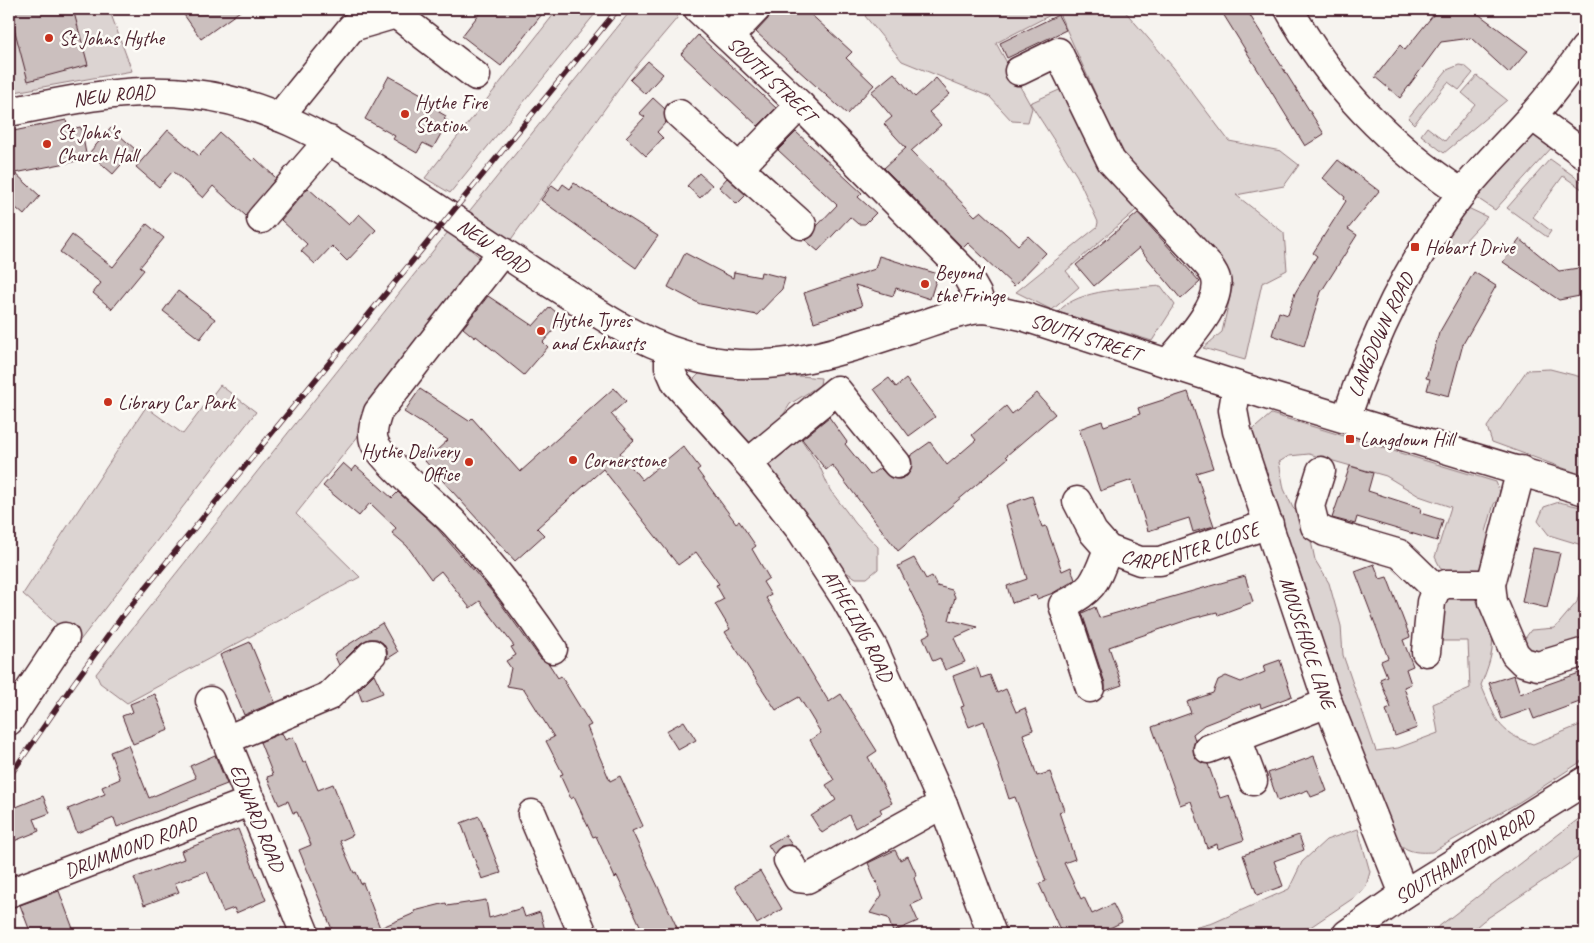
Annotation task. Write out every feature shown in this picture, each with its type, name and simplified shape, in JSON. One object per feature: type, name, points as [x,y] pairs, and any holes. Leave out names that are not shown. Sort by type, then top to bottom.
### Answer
[{"type":"street","name":"SOUTH STREET","points":[[698,9],[800,105],[964,271],[978,294],[982,309],[1022,316],[1237,386],[1585,491]]},
{"type":"street","points":[[729,37],[756,9]]},
{"type":"street","points":[[1289,9],[1328,66],[1377,126],[1413,160],[1462,194]]},
{"type":"street","points":[[280,117],[352,27],[399,11],[476,76]]},
{"type":"street","name":"LANGDOWN ROAD","points":[[1346,418],[1369,352],[1408,274],[1462,194],[1491,157],[1532,116],[1585,48]]},
{"type":"street","points":[[1019,71],[1064,49],[1111,161],[1208,265],[1216,279],[1214,295],[1208,312],[1168,363]]},
{"type":"street","name":"NEW ROAD","points":[[9,112],[92,95],[161,92],[195,94],[227,100],[280,117],[329,140],[433,204],[502,252],[634,336],[669,351],[730,365],[788,363],[828,354],[940,319],[982,309]]},
{"type":"street","points":[[740,167],[800,105]]},
{"type":"street","points":[[679,114],[740,167],[802,225]]},
{"type":"street","points":[[1532,116],[1585,155]]},
{"type":"street","points":[[261,218],[329,140]]},
{"type":"street","points":[[502,252],[378,412],[374,422],[374,441],[380,451],[469,539],[538,626],[553,649]]},
{"type":"street","name":"ATHELING ROAD","points":[[669,351],[669,367],[676,383],[748,463],[802,532],[845,598],[874,650],[943,804],[992,934]]},
{"type":"street","name":"MOUSEHOLE LANE","points":[[1237,386],[1233,410],[1237,431],[1328,703],[1404,894]]},
{"type":"street","points":[[748,463],[837,390],[897,464]]},
{"type":"street","points":[[1321,470],[1310,506],[1315,526],[1325,532],[1400,554],[1436,589]]},
{"type":"street","points":[[1520,470],[1491,584],[1493,602],[1514,654],[1523,662],[1538,666],[1585,652]]},
{"type":"street","name":"CARPENTER CLOSE","points":[[1077,501],[1093,532],[1108,549],[1140,561],[1160,561],[1269,524]]},
{"type":"street","points":[[1090,688],[1063,605],[1084,596],[1096,581],[1108,549]]},
{"type":"street","points":[[1426,652],[1431,602],[1436,589],[1446,584],[1491,584]]},
{"type":"street","points":[[9,721],[65,637]]},
{"type":"street","points":[[226,740],[329,696],[372,654]]},
{"type":"street","name":"EDWARD ROAD","points":[[210,701],[305,934]]},
{"type":"street","points":[[1208,749],[1328,703]]},
{"type":"street","points":[[1237,738],[1253,781]]},
{"type":"street","name":"SOUTHAMPTON ROAD","points":[[1347,934],[1404,894],[1585,781]]},
{"type":"street","name":"DRUMMOND ROAD","points":[[9,893],[252,801]]},
{"type":"street","points":[[788,860],[798,878],[807,879],[943,804]]},
{"type":"street","points":[[532,814],[583,934]]},
{"type":"shaded area","points":[[9,9],[109,9],[132,71],[9,93]]},
{"type":"shaded area","points":[[558,9],[599,9],[450,193],[425,178]]},
{"type":"shaded area","points":[[632,9],[667,9],[678,17],[629,75],[507,245],[467,214]]},
{"type":"shaded area","points":[[872,9],[1123,9],[1173,67],[1229,141],[1281,151],[1299,165],[1284,186],[1236,195],[1284,233],[1287,270],[1262,283],[1245,360],[1203,348],[1222,332],[1233,284],[1131,172],[1058,11],[996,43],[1032,108],[1028,122],[1012,121],[990,97],[902,61],[865,16]]},
{"type":"shaded area","points":[[1459,65],[1465,66],[1473,73],[1459,90],[1448,82],[1414,124],[1408,118],[1447,70]]},
{"type":"shaded area","points":[[1477,76],[1507,100],[1444,153],[1421,135],[1427,127],[1445,141],[1475,104],[1462,93]]},
{"type":"shaded area","points":[[1066,87],[1142,205],[1066,271],[1079,287],[1052,310],[1016,292],[1097,227],[1098,222],[1077,176],[1030,103]]},
{"type":"shaded area","points":[[1537,135],[1555,144],[1495,210],[1474,196],[1528,137]]},
{"type":"shaded area","points":[[1550,159],[1585,184],[1582,189],[1563,176],[1533,217],[1551,231],[1547,237],[1507,208]]},
{"type":"shaded area","points":[[1468,208],[1487,217],[1451,256],[1438,246]]},
{"type":"shaded area","points":[[448,232],[481,258],[367,425],[296,514],[360,577],[127,703],[100,683],[96,674]]},
{"type":"shaded area","points":[[1161,286],[1175,305],[1152,341],[1058,312],[1078,298],[1091,294],[1120,289]]},
{"type":"shaded area","points":[[1550,369],[1585,378],[1585,476],[1492,442],[1487,427],[1527,370]]},
{"type":"shaded area","points":[[700,373],[821,378],[820,385],[790,404],[782,417],[786,433],[801,439],[820,467],[830,490],[856,524],[878,547],[878,569],[867,578],[856,578],[844,571],[805,519],[730,431],[732,423],[724,421],[691,382]]},
{"type":"shaded area","points":[[220,385],[256,412],[78,643],[23,594],[146,407],[183,434]]},
{"type":"shaded area","points":[[1271,414],[1496,482],[1501,495],[1494,504],[1486,532],[1494,545],[1480,575],[1458,575],[1441,569],[1435,557],[1451,507],[1419,496],[1386,476],[1309,454],[1289,456],[1279,462],[1284,489],[1293,508],[1307,522],[1315,560],[1329,583],[1341,626],[1343,655],[1376,751],[1398,748],[1438,733],[1433,704],[1470,688],[1468,641],[1441,641],[1441,601],[1455,596],[1473,596],[1491,629],[1492,649],[1481,685],[1494,715],[1504,729],[1533,744],[1585,723],[1585,759],[1521,801],[1432,852],[1411,851],[1403,847],[1395,839],[1346,711],[1249,433]]},
{"type":"shaded area","points":[[1559,502],[1585,508],[1585,546],[1549,535],[1538,521],[1544,507]]},
{"type":"shaded area","points":[[1585,571],[1585,645],[1552,655],[1537,652],[1530,648],[1523,641],[1531,630],[1555,628],[1577,602]]},
{"type":"shaded area","points":[[1585,814],[1585,853],[1483,921],[1468,934],[1429,934]]},
{"type":"shaded area","points":[[1358,829],[1370,872],[1366,886],[1358,895],[1300,934],[1171,934],[1213,923],[1289,889],[1302,862],[1326,840]]},
{"type":"building","name":"St Johns Hythe","points":[[9,9],[73,9],[88,65],[28,81]]},
{"type":"building","points":[[180,9],[243,9],[201,39]]},
{"type":"building","points":[[483,9],[546,9],[501,66],[462,36]]},
{"type":"building","points":[[771,9],[805,9],[852,52],[846,58],[874,85],[847,114],[756,32],[768,19]]},
{"type":"building","points":[[1220,9],[1246,9],[1324,134],[1305,146]]},
{"type":"building","points":[[1473,10],[1528,51],[1509,73],[1471,38],[1441,42],[1400,98],[1375,77],[1400,45],[1405,50],[1434,14]]},
{"type":"building","points":[[1058,15],[1066,30],[1007,58],[1000,43]]},
{"type":"building","points":[[698,35],[776,108],[758,126],[681,54]]},
{"type":"building","points":[[648,61],[663,74],[645,94],[630,80]]},
{"type":"building","points":[[894,73],[915,97],[936,78],[950,94],[929,112],[941,125],[911,151],[975,216],[981,211],[1018,245],[1028,236],[1046,253],[1014,286],[968,243],[963,248],[884,168],[906,148],[884,124],[892,117],[871,92]]},
{"type":"building","name":"Hythe Fire Station","points":[[389,76],[443,106],[439,112],[446,116],[444,119],[448,121],[433,148],[423,143],[417,153],[393,139],[395,136],[365,119]]},
{"type":"building","points":[[653,98],[665,109],[666,122],[657,132],[663,138],[646,156],[626,137],[645,117],[639,113]]},
{"type":"building","name":"St John's Church Hall","points":[[66,120],[68,129],[81,127],[87,159],[15,173],[40,196],[24,215],[9,202],[9,132]]},
{"type":"building","points":[[111,128],[135,149],[113,174],[89,153]]},
{"type":"building","points":[[168,130],[199,156],[220,133],[252,161],[255,158],[276,178],[246,216],[213,186],[203,198],[173,171],[159,187],[136,167]]},
{"type":"building","points":[[796,132],[862,193],[858,197],[876,213],[865,224],[858,224],[850,217],[818,251],[805,240],[813,236],[817,226],[837,205],[778,150]]},
{"type":"building","points":[[1338,160],[1379,191],[1348,229],[1357,235],[1321,292],[1304,346],[1272,335],[1279,312],[1288,315],[1295,293],[1317,256],[1313,253],[1346,201],[1345,197],[1323,178]]},
{"type":"building","points":[[699,173],[712,185],[700,198],[687,186]]},
{"type":"building","points":[[727,178],[746,195],[737,204],[719,187]]},
{"type":"building","points":[[574,183],[658,236],[636,268],[541,200],[552,185],[559,190],[563,184],[570,189]]},
{"type":"building","points":[[308,188],[349,225],[359,214],[376,230],[347,261],[332,246],[315,264],[301,251],[307,244],[281,220]]},
{"type":"building","points":[[1138,213],[1200,282],[1181,299],[1139,248],[1094,286],[1076,265]]},
{"type":"building","points":[[147,224],[164,238],[140,267],[144,270],[112,309],[93,293],[101,283],[60,252],[72,235],[113,267]]},
{"type":"building","points":[[1520,239],[1559,271],[1585,267],[1585,295],[1559,300],[1503,262]]},
{"type":"building","points":[[685,253],[733,278],[734,272],[760,277],[761,272],[785,278],[782,289],[757,315],[700,304],[668,287]]},
{"type":"building","points":[[879,256],[938,274],[930,299],[896,288],[893,296],[855,285],[862,306],[814,322],[804,293],[875,269]]},
{"type":"building","points":[[1474,272],[1496,286],[1463,344],[1449,396],[1427,390],[1430,379],[1426,378],[1439,333]]},
{"type":"building","points":[[178,291],[215,319],[200,339],[163,311]]},
{"type":"building","points":[[488,296],[533,326],[550,307],[564,319],[543,342],[548,347],[524,375],[476,336],[475,338],[463,328]]},
{"type":"building","points":[[889,378],[896,387],[906,379],[935,417],[909,436],[874,389]]},
{"type":"building","points":[[614,388],[626,401],[611,414],[634,440],[620,453],[642,480],[683,446],[700,468],[697,470],[736,523],[739,521],[756,546],[752,549],[769,578],[763,582],[771,595],[766,598],[829,702],[841,694],[877,751],[868,757],[892,803],[880,809],[882,813],[855,828],[849,815],[822,833],[811,816],[836,800],[826,785],[834,780],[810,740],[821,733],[799,697],[776,710],[725,632],[730,629],[715,604],[724,599],[716,585],[719,584],[696,552],[678,565],[603,469],[537,528],[544,535],[515,561],[425,461],[448,440],[404,412],[420,389],[469,421],[472,418],[520,472]]},
{"type":"building","points":[[1188,392],[1213,468],[1196,473],[1214,526],[1193,532],[1189,518],[1148,531],[1132,480],[1100,491],[1079,429],[1102,421],[1104,426],[1140,414],[1138,408]]},
{"type":"building","points":[[1037,393],[1055,414],[1006,456],[1008,458],[898,551],[832,465],[826,470],[802,439],[829,417],[847,442],[845,444],[870,475],[880,468],[891,478],[900,479],[907,476],[911,470],[910,456],[930,442],[947,465],[976,440],[972,435],[1006,406],[1012,414]]},
{"type":"building","points":[[343,463],[352,471],[356,466],[392,498],[398,492],[436,527],[494,594],[540,658],[549,664],[558,678],[561,676],[591,725],[587,727],[610,781],[620,776],[643,826],[632,831],[680,934],[644,934],[596,836],[593,837],[574,797],[571,799],[560,775],[563,774],[546,741],[554,737],[524,689],[507,686],[511,668],[506,661],[516,655],[511,647],[514,646],[480,601],[470,608],[441,571],[431,579],[407,546],[392,533],[396,528],[370,503],[359,516],[323,486]]},
{"type":"building","points":[[1350,466],[1373,473],[1368,491],[1421,508],[1420,513],[1443,520],[1437,541],[1357,517],[1355,524],[1332,518]]},
{"type":"building","points":[[1032,496],[1042,527],[1046,526],[1062,571],[1071,567],[1075,580],[1053,593],[1037,599],[1036,595],[1012,603],[1007,586],[1027,579],[1006,505]]},
{"type":"building","points":[[1533,548],[1560,553],[1547,608],[1522,602]]},
{"type":"building","points":[[914,558],[926,579],[932,576],[937,586],[952,590],[955,597],[949,620],[978,627],[954,638],[965,662],[945,670],[940,658],[933,661],[923,637],[931,633],[898,566]]},
{"type":"building","points":[[1374,564],[1380,579],[1387,577],[1410,637],[1403,640],[1413,666],[1406,669],[1411,684],[1404,687],[1417,728],[1395,736],[1386,710],[1391,708],[1380,679],[1387,676],[1381,661],[1388,658],[1355,571]]},
{"type":"building","points":[[1245,576],[1253,602],[1218,615],[1217,612],[1193,618],[1109,647],[1122,685],[1105,691],[1105,683],[1082,613],[1095,607],[1099,618]]},
{"type":"building","points":[[382,623],[398,652],[387,659],[387,651],[383,643],[377,639],[369,639],[361,643],[339,665],[334,654]]},
{"type":"building","points":[[250,642],[275,702],[244,715],[220,655]]},
{"type":"building","points":[[1280,660],[1292,696],[1261,708],[1260,703],[1204,725],[1193,734],[1195,740],[1193,747],[1194,755],[1199,761],[1208,764],[1220,798],[1229,795],[1244,840],[1218,849],[1217,844],[1207,848],[1191,801],[1180,805],[1152,727],[1191,713],[1187,702],[1213,693],[1218,680],[1226,676],[1241,682],[1265,672],[1263,666]]},
{"type":"building","points":[[977,667],[981,678],[990,675],[997,693],[1006,689],[1016,712],[1025,708],[1033,730],[1023,734],[1037,776],[1050,772],[1064,810],[1059,812],[1075,859],[1064,863],[1081,899],[1084,897],[1092,914],[1113,904],[1122,922],[1098,934],[1062,934],[1039,884],[1046,881],[1015,797],[1009,799],[984,721],[969,727],[961,707],[964,706],[953,676]]},
{"type":"building","points":[[1585,671],[1585,700],[1534,719],[1530,709],[1502,719],[1489,683],[1514,675],[1520,694]]},
{"type":"building","points":[[374,674],[383,693],[362,701],[358,690]]},
{"type":"building","points":[[155,694],[169,730],[133,744],[122,716],[133,712],[130,704]]},
{"type":"building","points":[[684,721],[696,740],[678,750],[666,731]]},
{"type":"building","points":[[282,733],[285,740],[293,737],[303,763],[306,761],[318,790],[333,784],[353,835],[340,841],[354,873],[356,872],[361,884],[363,883],[380,928],[415,913],[414,911],[446,903],[447,906],[486,900],[489,918],[522,908],[525,917],[540,912],[546,934],[334,934],[299,850],[311,845],[297,812],[293,813],[288,801],[279,805],[267,777],[273,775],[260,742]]},
{"type":"building","points":[[128,745],[149,798],[196,778],[190,766],[215,755],[227,784],[117,827],[114,818],[77,833],[68,809],[105,794],[102,787],[120,779],[110,752]]},
{"type":"building","points":[[1314,756],[1327,791],[1311,797],[1308,790],[1278,801],[1268,773]]},
{"type":"building","points":[[43,796],[50,813],[34,819],[39,831],[9,843],[9,810]]},
{"type":"building","points":[[479,816],[501,873],[482,879],[461,823]]},
{"type":"building","points":[[238,829],[266,900],[236,913],[234,908],[223,912],[207,871],[175,883],[179,892],[144,905],[134,878],[184,859],[181,851]]},
{"type":"building","points":[[785,835],[792,845],[781,846],[774,854],[768,845]]},
{"type":"building","points":[[1299,835],[1304,850],[1274,861],[1283,886],[1257,895],[1243,855]]},
{"type":"building","points":[[895,850],[900,860],[908,856],[917,876],[914,878],[922,900],[911,905],[918,921],[893,932],[888,918],[870,913],[882,895],[868,863]]},
{"type":"building","points":[[760,871],[782,909],[757,924],[735,886]]},
{"type":"building","points":[[59,891],[75,934],[31,934],[20,905]]},
{"type":"railway","points":[[9,777],[121,618],[618,9]]},
{"type":"place","name":"St Johns Hythe","points":[[49,38]]},
{"type":"place","name":"Hythe Fire Station","points":[[405,114]]},
{"type":"place","name":"St John's Church Hall","points":[[47,144]]},
{"type":"place","name":"Hobart Drive","points":[[1415,247]]},
{"type":"place","name":"Beyond the Fringe","points":[[925,284]]},
{"type":"place","name":"Hythe Tyres and Exhausts","points":[[541,331]]},
{"type":"place","name":"Library Car Park","points":[[108,402]]},
{"type":"place","name":"Langdown Hill","points":[[1350,439]]},
{"type":"place","name":"Cornerstone","points":[[573,460]]},
{"type":"place","name":"Hythe Delivery Office","points":[[469,462]]}]
